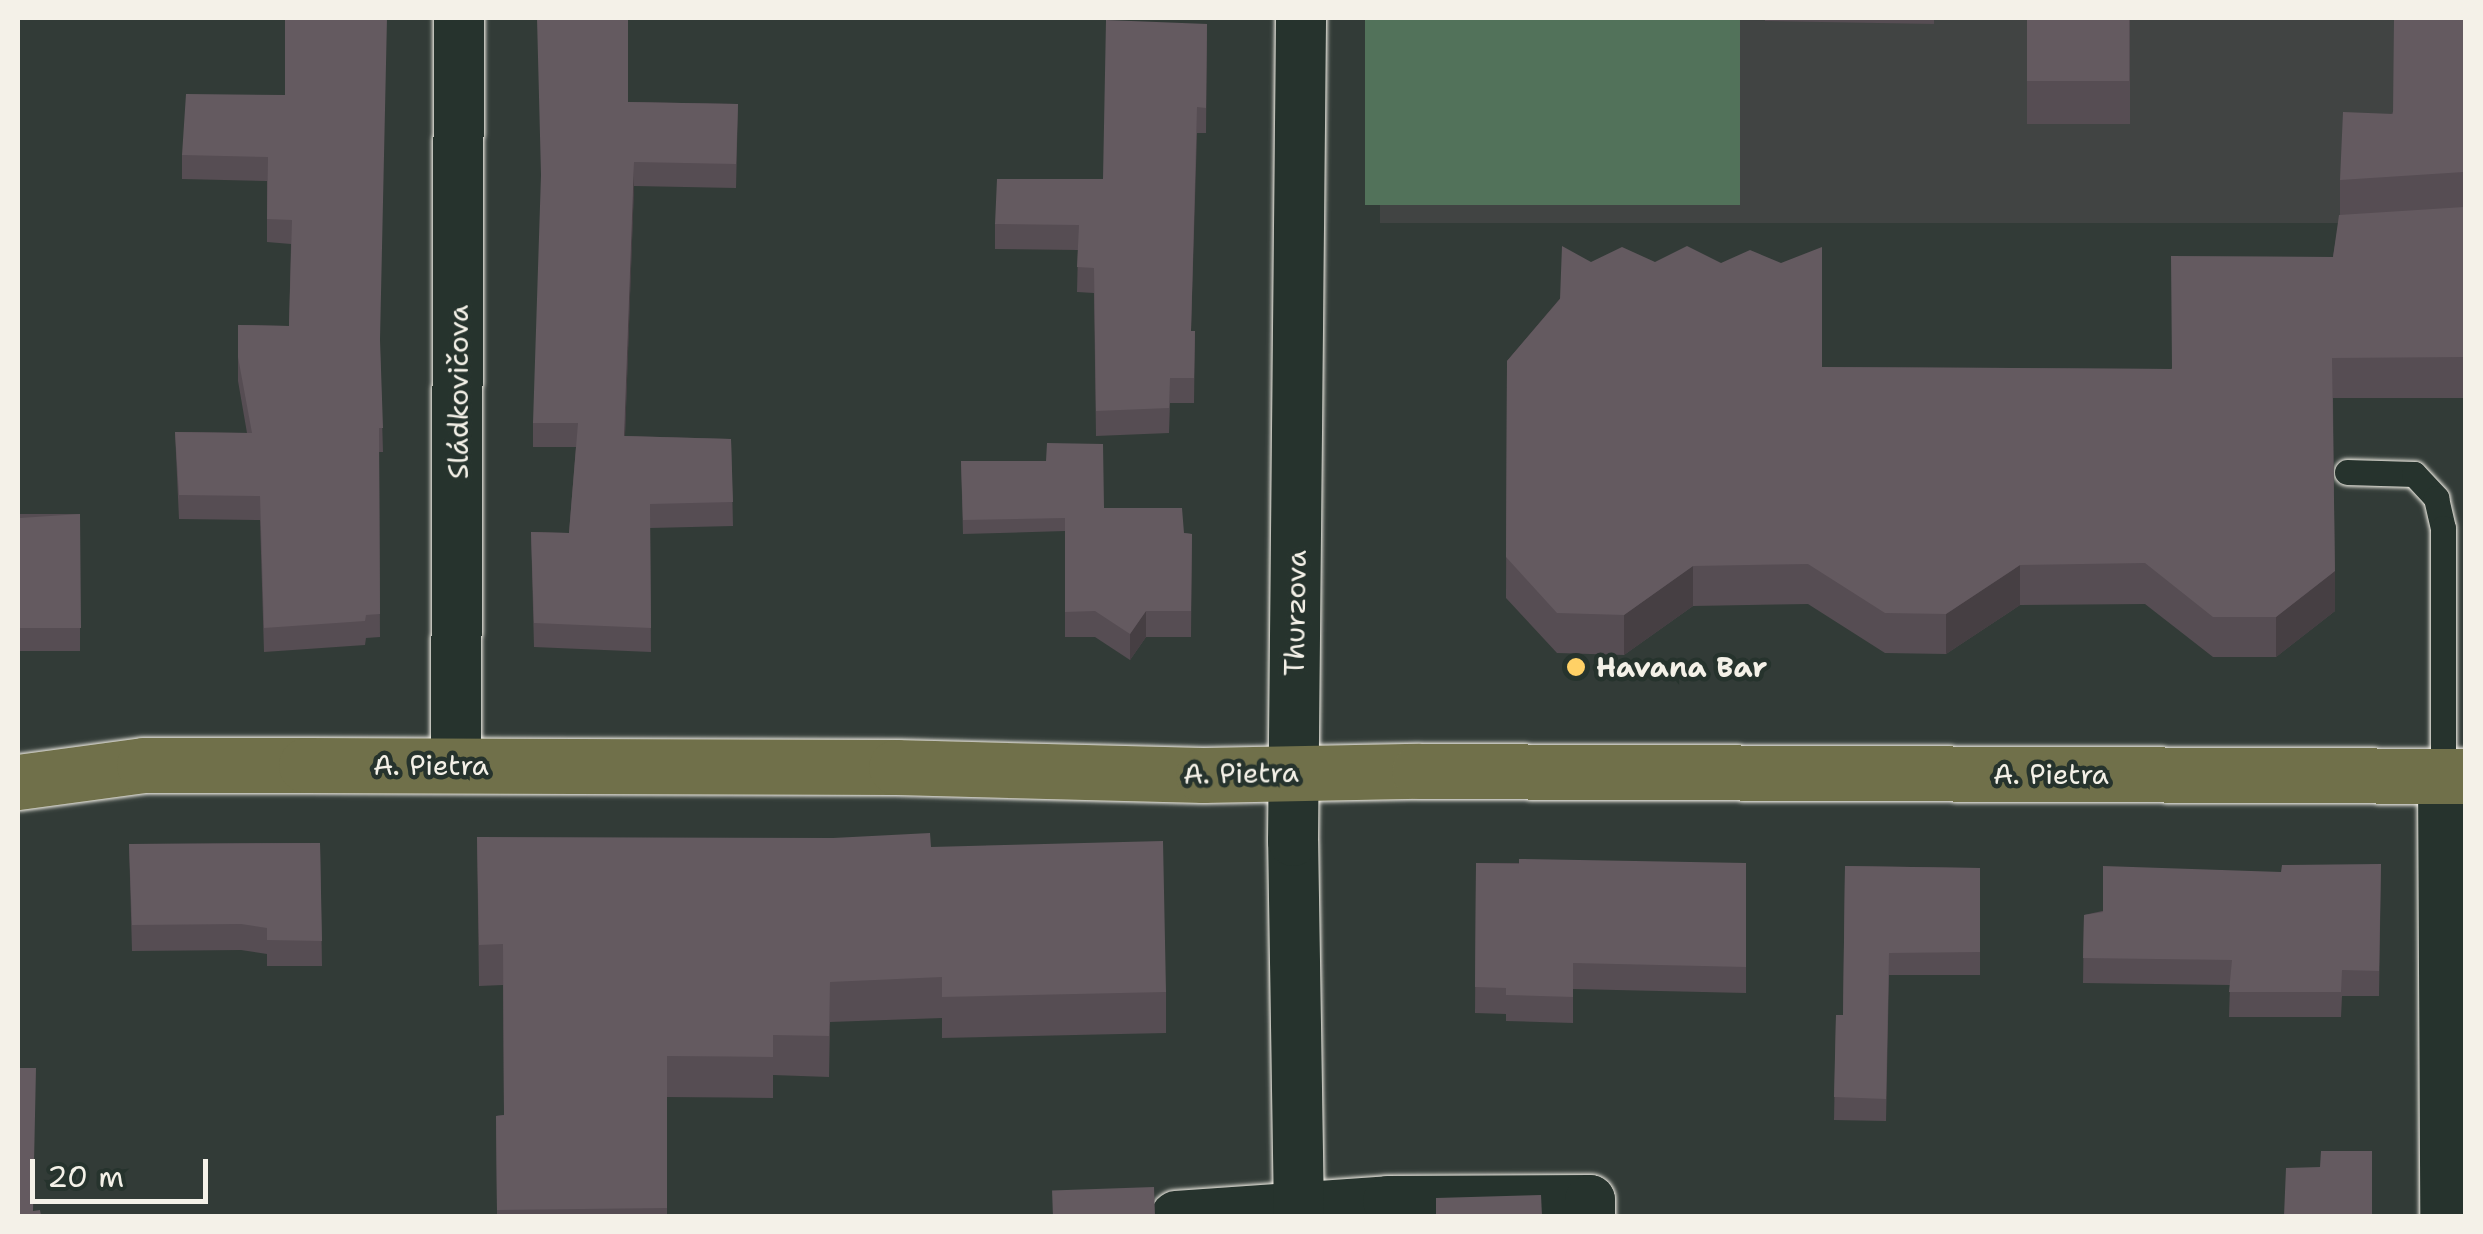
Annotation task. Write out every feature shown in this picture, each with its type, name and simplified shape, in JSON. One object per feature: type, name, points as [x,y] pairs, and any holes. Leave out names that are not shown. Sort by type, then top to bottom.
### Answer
[{"type":"main road","name":"A. Pietra","points":[[18,782],[144,765],[2454,776]]},
{"type":"street","name":"Sládkovičova","points":[[456,766],[460,18]]},
{"type":"street","name":"Thurzova","points":[[1298,1212],[1294,772],[1301,18]]},
{"type":"street","points":[[2445,1216],[2454,776]]},
{"type":"street","points":[[1176,1216],[1298,1212],[1388,1201],[1590,1200],[1590,1216]]},
{"type":"lane","points":[[2347,472],[2414,474],[2436,498],[2443,528],[2454,776]]},
{"type":"shaded area","points":[[1380,18],[2465,18],[2465,223],[1380,223]]},
{"type":"green space","points":[[1365,18],[1740,18],[1740,205],[1365,205]]},
{"type":"building","points":[[285,18],[387,18],[380,340],[380,614],[366,615],[365,621],[264,628],[260,496],[179,495],[175,432],[252,433],[238,357],[238,325],[289,326],[292,220],[267,219],[268,157],[182,155],[186,94],[285,95]]},
{"type":"building","points":[[537,18],[628,18],[628,102],[738,104],[736,164],[634,162],[624,436],[731,439],[733,502],[650,504],[651,628],[534,623],[531,532],[569,533],[578,423],[533,423],[541,175]]},
{"type":"building","points":[[2027,18],[2129,18],[2129,81],[2027,81]]},
{"type":"building","points":[[2394,18],[2466,18],[2464,172],[2340,180],[2343,112],[2393,114]]},
{"type":"building","points":[[1106,20],[1207,24],[1206,108],[1197,107],[1191,331],[1195,331],[1194,378],[1170,378],[1169,408],[1096,411],[1094,268],[1077,267],[1079,225],[995,224],[997,179],[1103,179]]},
{"type":"building","points":[[2464,207],[2466,357],[2332,358],[2335,571],[2276,617],[2213,617],[2145,563],[2020,565],[1946,614],[1885,613],[1808,564],[1693,566],[1624,615],[1557,613],[1506,557],[1507,361],[1560,299],[1562,246],[1591,262],[1622,247],[1655,262],[1687,246],[1721,263],[1750,250],[1781,263],[1822,247],[1822,367],[2172,369],[2171,256],[2333,257],[2339,215]]},
{"type":"building","points":[[1047,443],[1103,444],[1104,508],[1065,508],[1065,518],[963,520],[961,461],[1046,461]]},
{"type":"building","points":[[1065,508],[1182,508],[1184,533],[1192,534],[1191,611],[1146,611],[1130,634],[1095,611],[1065,612]]},
{"type":"building","points":[[80,514],[81,628],[18,628],[20,518]]},
{"type":"building","points":[[930,833],[931,847],[1163,841],[1166,992],[942,997],[942,977],[830,982],[829,1036],[773,1035],[773,1057],[667,1056],[667,1208],[497,1210],[496,1116],[504,1115],[503,944],[479,945],[477,837],[833,838]]},
{"type":"building","points":[[320,843],[322,941],[267,940],[267,928],[241,924],[132,925],[129,844]]},
{"type":"building","points":[[1519,859],[1746,863],[1746,967],[1573,963],[1573,997],[1506,995],[1506,988],[1475,987],[1476,863],[1519,864]]},
{"type":"building","points":[[2381,864],[2379,971],[2342,970],[2341,992],[2229,992],[2232,960],[2083,958],[2084,915],[2103,912],[2103,866],[2281,872],[2282,865]]},
{"type":"building","points":[[1845,866],[1980,868],[1980,952],[1889,953],[1886,1099],[1834,1097],[1836,1015],[1843,1015]]},
{"type":"building","points":[[18,1068],[36,1068],[33,1211],[40,1210],[41,1216],[18,1216]]},
{"type":"building","points":[[2321,1151],[2372,1151],[2372,1216],[2284,1216],[2286,1168],[2320,1167]]},
{"type":"building","points":[[1154,1187],[1155,1216],[1053,1216],[1052,1191]]},
{"type":"building","points":[[1541,1195],[1542,1216],[1436,1216],[1436,1198]]},
{"type":"place","name":"Havana Bar","points":[[1576,667]]}]
